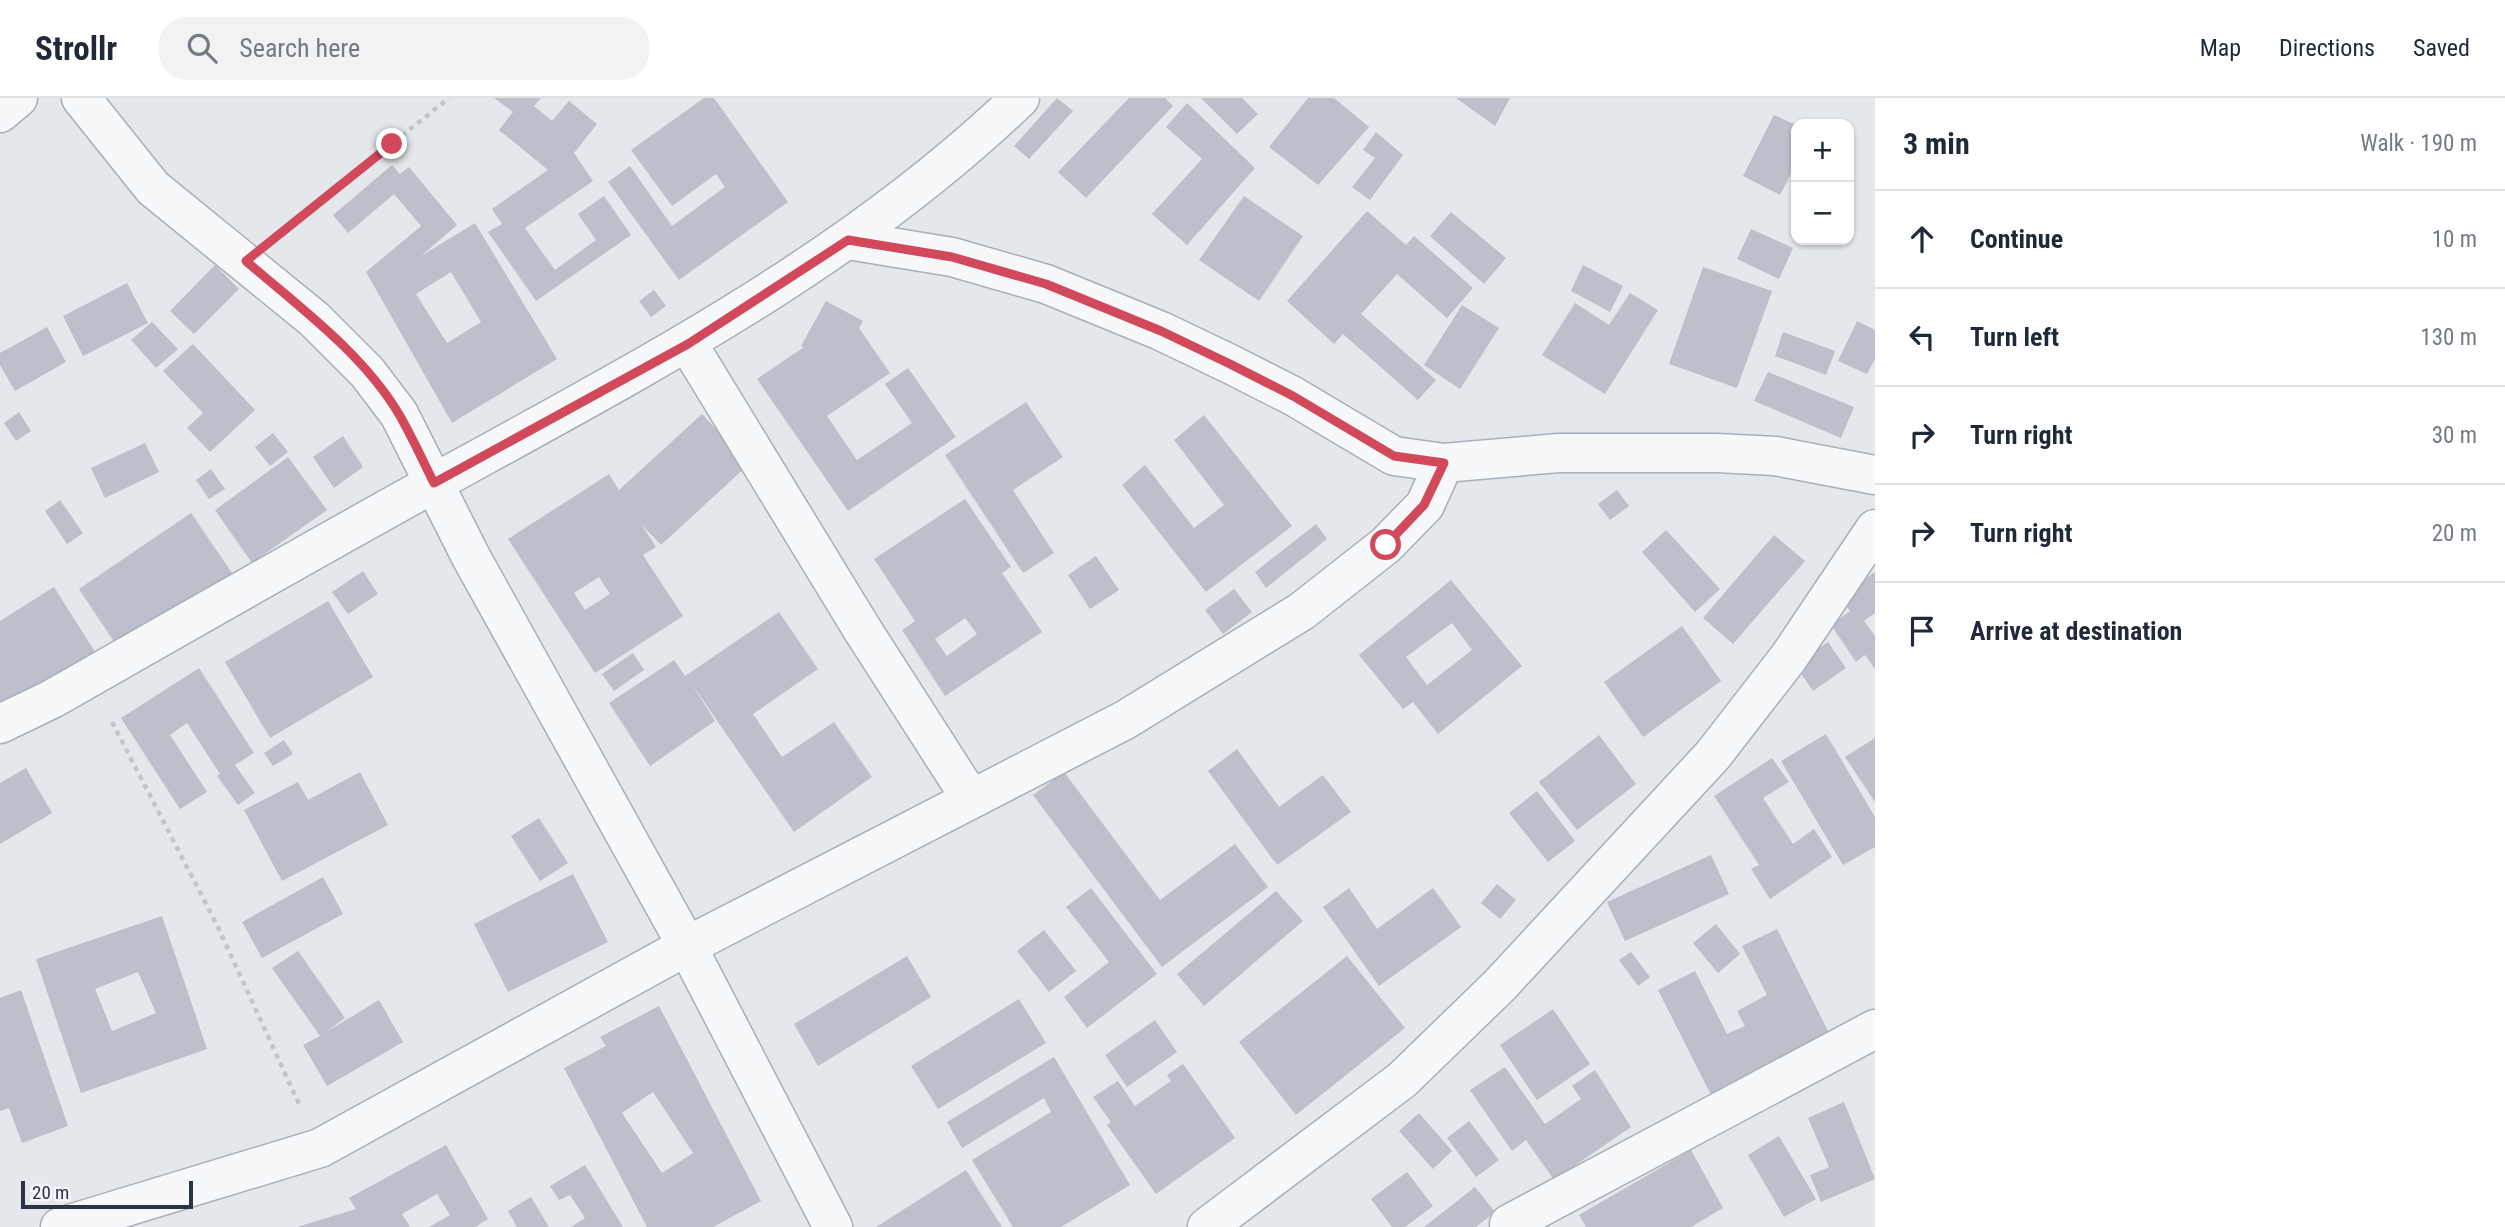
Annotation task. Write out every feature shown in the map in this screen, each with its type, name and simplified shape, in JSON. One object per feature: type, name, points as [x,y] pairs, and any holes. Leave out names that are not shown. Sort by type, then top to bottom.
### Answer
[{"type":"street","points":[[0,113],[18,98]]},
{"type":"street","points":[[81,98],[153,188],[314,319],[367,372],[399,414],[471,556],[687,946],[833,1227]]},
{"type":"street","points":[[0,724],[91,677],[434,483],[688,344],[848,240],[966,150],[1020,98]]},
{"type":"street","points":[[848,240],[952,257],[1046,284],[1161,331],[1230,364],[1293,396],[1394,456],[1444,463],[1559,453],[1717,453],[1775,456],[1875,475]]},
{"type":"street","points":[[688,344],[862,629],[971,799]]},
{"type":"street","points":[[60,1227],[320,1148],[687,946],[1125,720],[1302,611],[1386,545],[1424,505],[1444,463]]},
{"type":"street","points":[[1207,1227],[1402,1080],[1499,986],[1713,755],[1788,657],[1875,529]]},
{"type":"street","points":[[1509,1223],[1875,1029]]},
{"type":"path","points":[[246,261],[449,98]]},
{"type":"path","points":[[91,677],[137,775],[218,927],[320,1148]]},
{"type":"building","points":[[494,98],[541,98],[534,106],[552,121],[569,101],[597,124],[574,153],[593,181],[525,228],[555,270],[596,240],[578,214],[604,196],[631,235],[536,301],[488,232],[502,224],[492,209],[548,170],[499,130],[513,112]]},
{"type":"building","points":[[704,98],[714,98],[788,202],[679,280],[608,182],[630,166],[672,226],[725,187],[716,174],[672,206],[631,150]]},
{"type":"building","points":[[1057,98],[1073,111],[1029,159],[1014,146]]},
{"type":"building","points":[[1129,98],[1165,98],[1173,106],[1086,198],[1058,172]]},
{"type":"building","points":[[1201,98],[1242,98],[1258,114],[1237,134]]},
{"type":"building","points":[[1308,98],[1334,98],[1369,127],[1318,185],[1269,147]]},
{"type":"building","points":[[1456,98],[1510,98],[1495,126]]},
{"type":"building","points":[[1187,103],[1255,168],[1187,245],[1152,214],[1202,159],[1166,127]]},
{"type":"building","points":[[1774,115],[1791,123],[1791,174],[1780,195],[1743,176]]},
{"type":"building","points":[[1376,132],[1403,155],[1370,200],[1352,187],[1375,158],[1363,150]]},
{"type":"building","points":[[392,165],[400,174],[409,167],[457,225],[421,256],[475,223],[557,359],[452,423],[366,272],[421,226],[394,194],[348,233],[333,215]],"holes":[[[451,272],[481,322],[447,343],[416,294]]]},
{"type":"building","points":[[1244,196],[1303,236],[1259,301],[1199,260]]},
{"type":"building","points":[[1367,211],[1406,245],[1414,236],[1473,288],[1447,318],[1397,274],[1361,314],[1436,380],[1418,400],[1343,334],[1334,344],[1287,301]]},
{"type":"building","points":[[1451,212],[1506,258],[1484,284],[1430,236]]},
{"type":"building","points":[[1751,229],[1793,248],[1779,279],[1737,259]]},
{"type":"building","points":[[215,265],[239,289],[194,334],[170,311]]},
{"type":"building","points":[[1583,265],[1623,286],[1610,312],[1571,291]]},
{"type":"building","points":[[1703,267],[1772,291],[1737,388],[1669,364]]},
{"type":"building","points":[[127,283],[148,323],[83,356],[63,316]]},
{"type":"building","points":[[654,290],[666,306],[651,317],[639,301]]},
{"type":"building","points":[[1630,293],[1658,310],[1605,394],[1542,355],[1575,303],[1609,325]]},
{"type":"building","points":[[826,301],[863,321],[859,328],[890,373],[827,416],[857,460],[912,423],[885,384],[908,368],[956,437],[848,511],[757,379],[804,347],[801,346]]},
{"type":"building","points":[[1462,305],[1499,328],[1460,389],[1424,365]]},
{"type":"building","points":[[1857,321],[1875,330],[1875,359],[1867,374],[1838,361]]},
{"type":"building","points":[[152,322],[178,349],[156,368],[131,340]]},
{"type":"building","points":[[47,327],[66,362],[15,391],[0,365],[0,353]]},
{"type":"building","points":[[1783,332],[1835,351],[1826,375],[1775,356]]},
{"type":"building","points":[[193,344],[255,410],[210,452],[187,428],[203,413],[163,371]]},
{"type":"building","points":[[1768,372],[1854,407],[1841,438],[1754,401]]},
{"type":"building","points":[[1026,402],[1063,457],[1013,490],[1054,553],[1023,573],[945,455]]},
{"type":"building","points":[[19,412],[31,431],[16,441],[4,423]]},
{"type":"building","points":[[702,414],[749,464],[661,545],[642,525],[656,547],[643,555],[683,616],[595,673],[508,539],[609,474],[619,490]],"holes":[[[599,577],[610,594],[585,610],[574,593]]]},
{"type":"building","points":[[1204,415],[1292,526],[1206,592],[1122,485],[1145,465],[1194,528],[1224,505],[1174,440]]},
{"type":"building","points":[[273,433],[288,452],[270,466],[255,447]]},
{"type":"building","points":[[343,436],[363,467],[334,488],[313,457]]},
{"type":"building","points":[[145,443],[159,472],[105,498],[91,468]]},
{"type":"building","points":[[288,457],[327,510],[252,563],[215,510]]},
{"type":"building","points":[[211,469],[225,489],[209,499],[196,480]]},
{"type":"building","points":[[1617,490],[1629,506],[1610,520],[1598,504]]},
{"type":"building","points":[[965,499],[1011,567],[1002,573],[1042,632],[945,696],[902,630],[915,621],[874,559]],"holes":[[[965,618],[977,634],[947,656],[935,639]]]},
{"type":"building","points":[[60,500],[83,533],[67,544],[45,511]]},
{"type":"building","points":[[191,513],[234,576],[121,652],[79,589]]},
{"type":"building","points":[[1316,524],[1327,539],[1266,588],[1255,572]]},
{"type":"building","points":[[1666,530],[1720,589],[1695,612],[1642,552]]},
{"type":"building","points":[[1774,535],[1805,561],[1733,644],[1703,618]]},
{"type":"building","points":[[1096,556],[1119,590],[1090,609],[1068,575]]},
{"type":"building","points":[[363,571],[378,594],[348,614],[332,592]]},
{"type":"building","points":[[1875,572],[1875,613],[1864,621],[1875,636],[1875,669],[1865,655],[1856,662],[1831,625],[1850,611],[1840,596]]},
{"type":"building","points":[[1451,580],[1522,666],[1438,734],[1413,702],[1403,709],[1359,655]],"holes":[[[1452,623],[1472,650],[1427,685],[1406,657]]]},
{"type":"building","points":[[54,587],[97,655],[0,705],[0,621]]},
{"type":"building","points":[[1234,589],[1252,612],[1223,634],[1205,610]]},
{"type":"building","points":[[328,601],[373,677],[270,738],[225,662]]},
{"type":"building","points":[[779,612],[818,669],[753,714],[782,757],[834,722],[872,777],[794,832],[691,683],[715,721],[650,766],[609,703],[674,660],[685,676]]},
{"type":"building","points":[[1682,626],[1721,681],[1643,737],[1604,682]]},
{"type":"building","points":[[1828,642],[1846,668],[1813,691],[1795,665]]},
{"type":"building","points":[[633,653],[644,670],[614,691],[602,674]]},
{"type":"building","points":[[199,668],[254,753],[235,765],[255,793],[238,805],[217,776],[220,774],[187,723],[170,735],[207,792],[180,809],[121,718]]},
{"type":"building","points":[[1826,734],[1875,817],[1875,847],[1843,865],[1781,761]]},
{"type":"building","points":[[1599,735],[1636,784],[1577,830],[1539,782]]},
{"type":"building","points":[[1875,738],[1875,802],[1845,757]]},
{"type":"building","points":[[284,740],[293,754],[273,766],[264,753]]},
{"type":"building","points":[[1237,749],[1279,807],[1323,775],[1351,812],[1277,865],[1208,771]]},
{"type":"building","points":[[1772,758],[1789,782],[1763,798],[1793,844],[1814,829],[1832,857],[1770,899],[1751,869],[1759,865],[1714,796]]},
{"type":"building","points":[[26,768],[52,813],[0,844],[0,783]]},
{"type":"building","points":[[360,772],[388,825],[282,881],[244,810],[298,782],[308,800]]},
{"type":"building","points":[[1064,772],[1160,900],[1235,844],[1268,887],[1162,967],[1033,795]]},
{"type":"building","points":[[1537,791],[1575,841],[1548,862],[1509,813]]},
{"type":"building","points":[[539,818],[568,863],[540,881],[511,836]]},
{"type":"building","points":[[1711,855],[1729,894],[1625,941],[1607,902]]},
{"type":"building","points":[[573,874],[608,942],[508,992],[474,924]]},
{"type":"building","points":[[323,877],[343,914],[262,958],[242,922]]},
{"type":"building","points":[[1497,884],[1516,900],[1500,919],[1481,903]]},
{"type":"building","points":[[1091,888],[1157,974],[1087,1028],[1064,997],[1109,962],[1066,907]]},
{"type":"building","points":[[1349,888],[1377,929],[1433,888],[1461,927],[1379,986],[1323,907]]},
{"type":"building","points":[[1276,891],[1303,921],[1204,1006],[1177,974]]},
{"type":"building","points":[[162,916],[207,1049],[81,1093],[36,959]],"holes":[[[138,972],[156,1013],[112,1031],[95,989]]]},
{"type":"building","points":[[1716,924],[1740,954],[1718,973],[1693,943]]},
{"type":"building","points":[[1777,929],[1830,1035],[1711,1095],[1658,990],[1695,971],[1727,1034],[1745,1026],[1737,1011],[1767,995],[1742,946]]},
{"type":"building","points":[[1044,930],[1076,971],[1049,992],[1017,951]]},
{"type":"building","points":[[298,951],[345,1018],[326,1032],[379,1000],[403,1042],[327,1086],[303,1045],[320,1036],[272,968]]},
{"type":"building","points":[[1631,952],[1650,977],[1638,986],[1619,960]]},
{"type":"building","points":[[907,956],[931,997],[818,1066],[794,1024]]},
{"type":"building","points":[[1347,956],[1405,1028],[1296,1115],[1239,1042]]},
{"type":"building","points":[[21,990],[68,1126],[22,1143],[9,1108],[0,1111],[0,998]]},
{"type":"building","points":[[1019,999],[1046,1043],[938,1109],[911,1066]]},
{"type":"building","points":[[659,1006],[761,1201],[713,1227],[647,1227],[564,1068],[606,1046],[600,1037]],"holes":[[[653,1092],[693,1153],[662,1173],[622,1113]]]},
{"type":"building","points":[[1553,1009],[1590,1064],[1537,1100],[1500,1045]]},
{"type":"building","points":[[1155,1020],[1177,1052],[1127,1087],[1105,1055]]},
{"type":"building","points":[[1054,1057],[1130,1185],[1061,1227],[1013,1227],[972,1160],[1051,1112],[1044,1098],[962,1148],[947,1122]]},
{"type":"building","points":[[1183,1064],[1235,1138],[1156,1194],[1107,1125],[1111,1122],[1093,1097],[1118,1081],[1135,1106],[1171,1081],[1167,1075]]},
{"type":"building","points":[[1505,1067],[1545,1124],[1581,1099],[1572,1086],[1595,1070],[1631,1127],[1554,1180],[1526,1140],[1512,1151],[1470,1090]]},
{"type":"building","points":[[1844,1102],[1875,1179],[1821,1202],[1810,1175],[1829,1167],[1808,1118]]},
{"type":"building","points":[[1419,1113],[1452,1151],[1433,1169],[1399,1131]]},
{"type":"building","points":[[1469,1121],[1499,1160],[1476,1177],[1447,1138]]},
{"type":"building","points":[[1779,1136],[1816,1199],[1784,1217],[1748,1155]]},
{"type":"building","points":[[446,1145],[488,1219],[475,1227],[429,1227],[450,1215],[437,1194],[402,1214],[410,1227],[297,1227],[356,1209],[349,1198]]},
{"type":"building","points":[[1691,1150],[1723,1208],[1691,1227],[1586,1227],[1579,1215]]},
{"type":"building","points":[[585,1165],[623,1227],[571,1227],[585,1218],[570,1195],[559,1200],[550,1186]]},
{"type":"building","points":[[966,1170],[1002,1227],[876,1227]]},
{"type":"building","points":[[1407,1172],[1433,1206],[1405,1227],[1392,1227],[1371,1199]]},
{"type":"building","points":[[1475,1187],[1495,1212],[1476,1227],[1424,1227]]},
{"type":"building","points":[[531,1197],[549,1227],[517,1227],[508,1211]]},
{"type":"route","points":[[392,144],[246,261],[314,319],[367,372],[399,414],[434,483],[688,344],[848,240],[952,257],[1046,284],[1161,331],[1230,364],[1293,396],[1344,429],[1394,456],[1444,463],[1424,505],[1386,545]]}]
